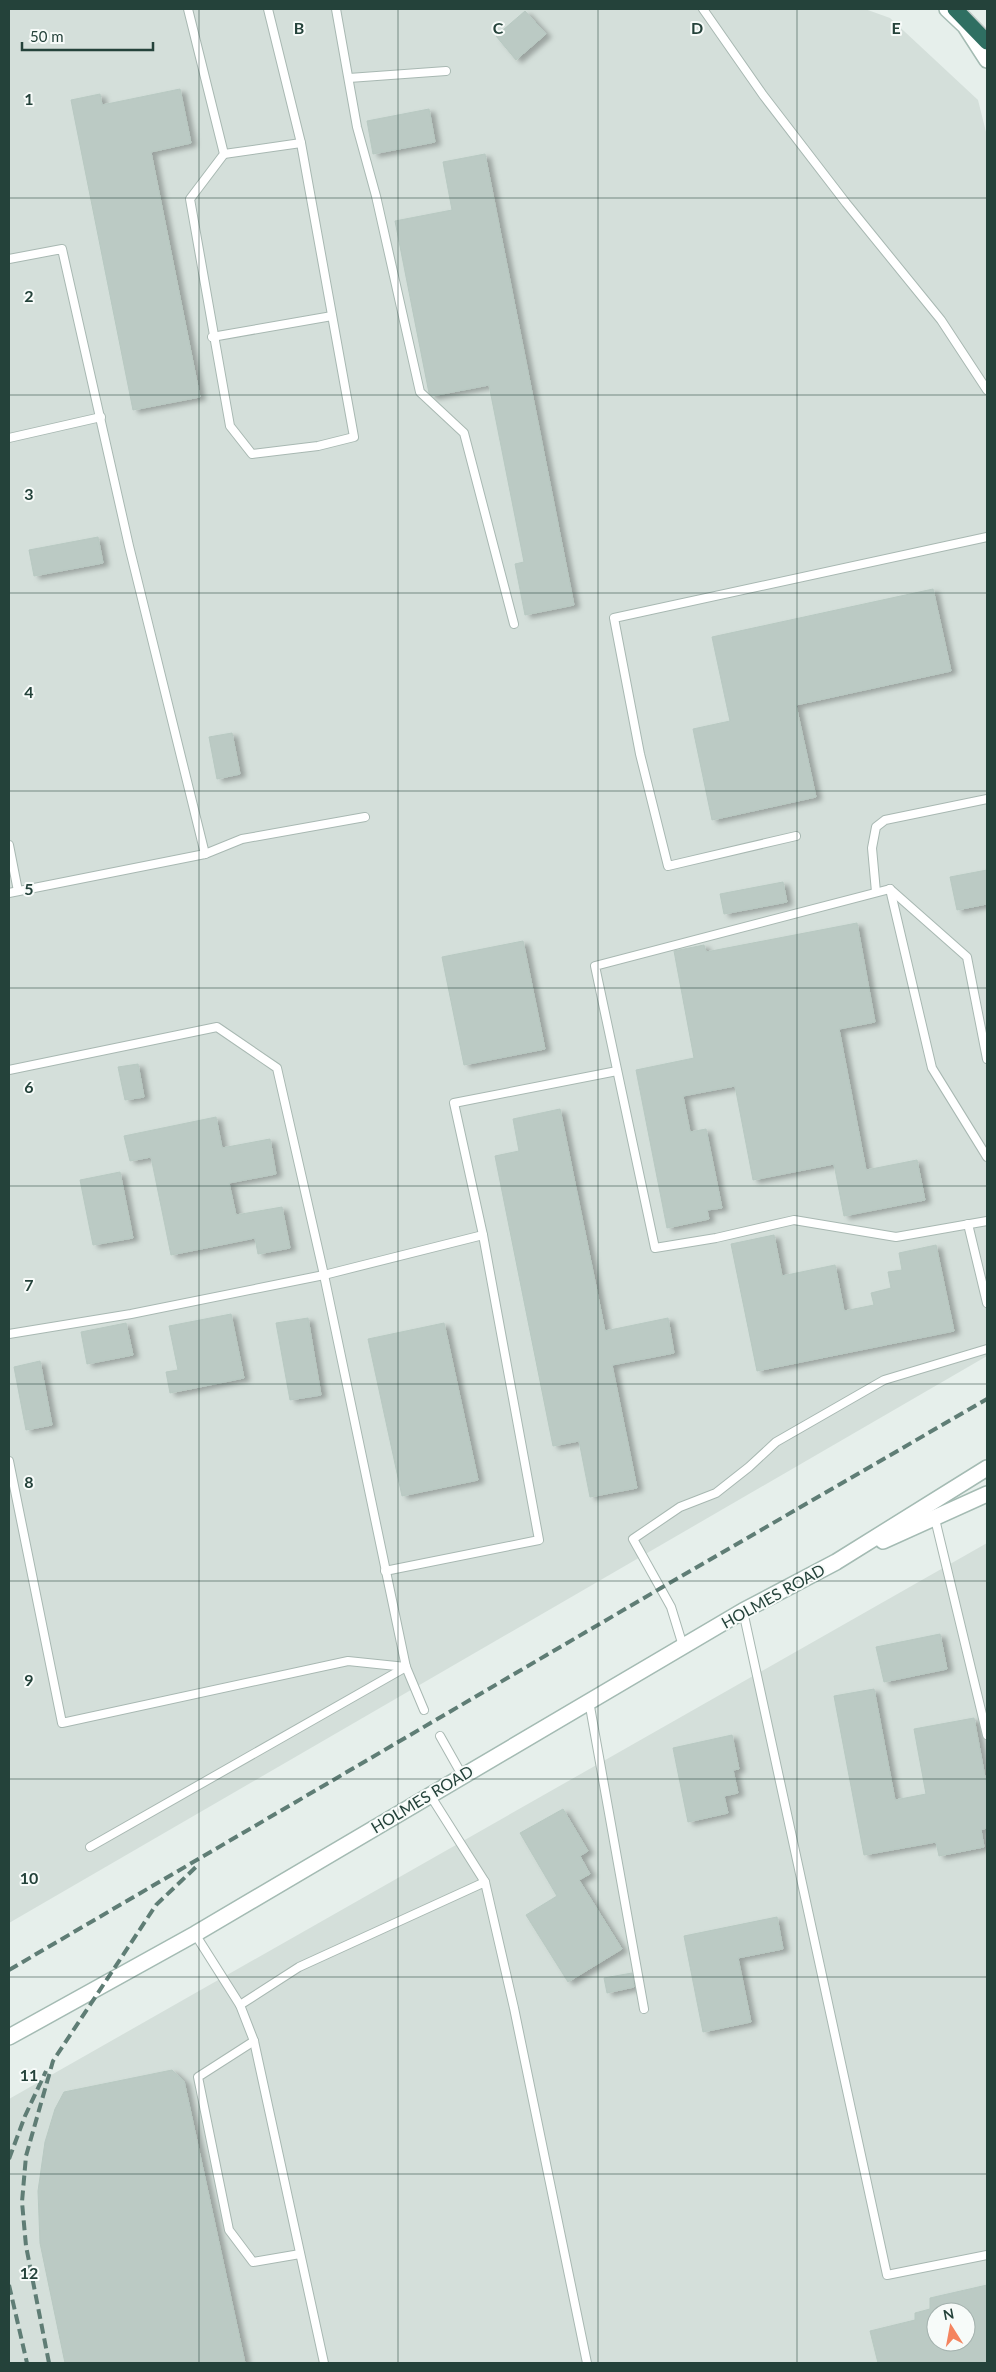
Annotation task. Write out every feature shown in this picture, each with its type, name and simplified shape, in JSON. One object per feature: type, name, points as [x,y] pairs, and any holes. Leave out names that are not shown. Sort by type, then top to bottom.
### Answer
[{"type":"highway","points":[[955,9],[987,42]]},
{"type":"main road","points":[[947,9],[965,26],[987,60]]},
{"type":"main road","name":"HOLMES ROAD","points":[[9,2037],[195,1934],[743,1611],[836,1562],[987,1468]]},
{"type":"main road","name":"HOLMES ROAD","points":[[836,1562],[987,1494]]},
{"type":"lane","points":[[188,9],[224,154]]},
{"type":"lane","points":[[268,9],[301,144],[354,437],[318,446],[252,454],[230,426],[212,337],[190,199],[224,154],[301,144]]},
{"type":"lane","points":[[336,9],[357,127],[376,196],[420,392],[464,433],[514,624]]},
{"type":"lane","points":[[703,9],[793,134],[941,320],[987,390]]},
{"type":"lane","points":[[349,78],[446,71]]},
{"type":"lane","points":[[9,259],[62,249],[129,546],[205,854]]},
{"type":"lane","points":[[212,337],[332,316]]},
{"type":"lane","points":[[9,438],[101,417]]},
{"type":"lane","points":[[796,836],[668,866],[640,754],[614,618],[987,537]]},
{"type":"lane","points":[[876,892],[872,848],[876,827],[885,820],[987,799]]},
{"type":"lane","points":[[9,893],[205,854],[242,839],[365,817]]},
{"type":"lane","points":[[9,845],[18,891]]},
{"type":"lane","points":[[890,889],[594,966],[656,1248],[716,1238],[794,1220],[896,1237],[987,1221]]},
{"type":"lane","points":[[890,889],[968,957],[987,1059]]},
{"type":"lane","points":[[890,889],[932,1068],[987,1157]]},
{"type":"lane","points":[[9,1070],[218,1027],[277,1068],[324,1275],[406,1668],[424,1710]]},
{"type":"lane","points":[[385,1571],[539,1540],[483,1235],[454,1102],[617,1070]]},
{"type":"lane","points":[[968,1224],[987,1302]]},
{"type":"lane","points":[[9,1334],[131,1314],[324,1275],[483,1235]]},
{"type":"lane","points":[[683,1646],[668,1601],[633,1539],[680,1508],[716,1493],[750,1467],[776,1442],[884,1380],[987,1349]]},
{"type":"lane","points":[[9,1462],[62,1723],[348,1661],[406,1668]]},
{"type":"lane","points":[[935,1519],[987,1735]]},
{"type":"lane","points":[[743,1611],[887,2275],[987,2255]]},
{"type":"lane","points":[[90,1848],[406,1668]]},
{"type":"lane","points":[[589,1701],[644,2009]]},
{"type":"lane","points":[[440,1736],[462,1775]]},
{"type":"lane","points":[[430,1795],[484,1882],[514,2008],[587,2363]]},
{"type":"lane","points":[[240,2005],[299,1967],[484,1882]]},
{"type":"lane","points":[[195,1934],[240,2005],[254,2041],[324,2363]]},
{"type":"lane","points":[[254,2041],[198,2077],[229,2230],[253,2262],[300,2254]]},
{"type":"shaded area","points":[[9,9],[865,9],[890,18],[978,100],[987,136],[987,1356],[9,1923]]},
{"type":"shaded area","points":[[987,1543],[987,2363],[9,2363],[9,2099]]},
{"type":"building","points":[[525,11],[546,34],[516,60],[496,36]]},
{"type":"building","points":[[180,89],[191,143],[151,152],[200,397],[133,410],[71,100],[100,94],[102,105]]},
{"type":"building","points":[[429,109],[435,142],[373,154],[367,121]]},
{"type":"building","points":[[485,154],[574,605],[525,615],[515,564],[524,562],[489,385],[432,396],[429,393],[395,221],[452,210],[443,162]]},
{"type":"building","points":[[98,537],[103,563],[34,576],[29,550]]},
{"type":"building","points":[[933,589],[951,671],[796,705],[816,797],[712,820],[693,729],[730,721],[712,637]]},
{"type":"building","points":[[232,733],[240,774],[217,779],[209,737]]},
{"type":"building","points":[[987,870],[987,904],[957,910],[950,877]]},
{"type":"building","points":[[783,882],[787,902],[724,914],[720,894]]},
{"type":"building","points":[[857,923],[875,1022],[839,1029],[866,1170],[917,1160],[925,1200],[844,1216],[834,1164],[753,1180],[735,1086],[683,1096],[690,1132],[706,1129],[722,1208],[707,1210],[709,1219],[667,1228],[636,1070],[694,1058],[674,951],[704,945],[706,952]]},
{"type":"building","points":[[523,941],[545,1049],[464,1065],[442,957]]},
{"type":"building","points":[[138,1064],[144,1097],[125,1100],[118,1067]]},
{"type":"building","points":[[560,1109],[605,1331],[668,1318],[674,1353],[612,1365],[637,1488],[590,1497],[579,1441],[553,1446],[495,1156],[519,1151],[513,1119]]},
{"type":"building","points":[[216,1117],[222,1148],[270,1139],[276,1174],[229,1183],[236,1215],[282,1207],[290,1248],[258,1254],[255,1238],[171,1255],[151,1157],[130,1161],[124,1136]]},
{"type":"building","points":[[120,1172],[133,1238],[93,1245],[80,1180]]},
{"type":"building","points":[[774,1235],[782,1276],[835,1265],[844,1311],[874,1305],[871,1293],[891,1288],[888,1272],[902,1270],[899,1253],[936,1245],[954,1331],[757,1371],[731,1244]]},
{"type":"building","points":[[231,1314],[244,1378],[170,1393],[166,1372],[178,1370],[169,1326]]},
{"type":"building","points":[[308,1318],[321,1395],[290,1400],[276,1323]]},
{"type":"building","points":[[126,1323],[133,1355],[87,1364],[81,1332]]},
{"type":"building","points":[[444,1323],[478,1480],[402,1496],[368,1339]]},
{"type":"building","points":[[40,1361],[52,1425],[26,1430],[14,1367]]},
{"type":"building","points":[[940,1634],[947,1669],[884,1682],[876,1647]]},
{"type":"building","points":[[874,1689],[895,1800],[926,1794],[914,1729],[974,1718],[987,1788],[987,1828],[981,1830],[984,1847],[939,1856],[936,1842],[864,1855],[834,1696]]},
{"type":"building","points":[[732,1735],[739,1769],[733,1770],[738,1793],[724,1796],[728,1813],[688,1822],[673,1748]]},
{"type":"building","points":[[563,1809],[588,1851],[580,1856],[590,1874],[579,1880],[622,1949],[568,1982],[526,1915],[557,1896],[520,1833]]},
{"type":"building","points":[[777,1917],[783,1949],[738,1958],[751,2022],[703,2032],[684,1936]]},
{"type":"building","points":[[632,1973],[634,1987],[607,1993],[604,1978]]},
{"type":"building","points":[[172,2070],[184,2081],[245,2363],[65,2363],[40,2243],[38,2191],[45,2142],[55,2109],[64,2092]]},
{"type":"building","points":[[987,2285],[987,2363],[878,2363],[870,2331],[915,2320],[915,2313],[926,2310],[926,2352],[976,2352],[976,2302],[930,2302],[930,2298]]},
{"type":"railway","points":[[9,1970],[987,1399]]},
{"type":"railway","points":[[49,2363],[26,2246],[22,2202],[26,2156],[53,2061],[156,1905],[197,1866]]},
{"type":"railway","points":[[9,2159],[25,2116],[46,2071]]},
{"type":"railway","points":[[9,2285],[27,2363]]}]
